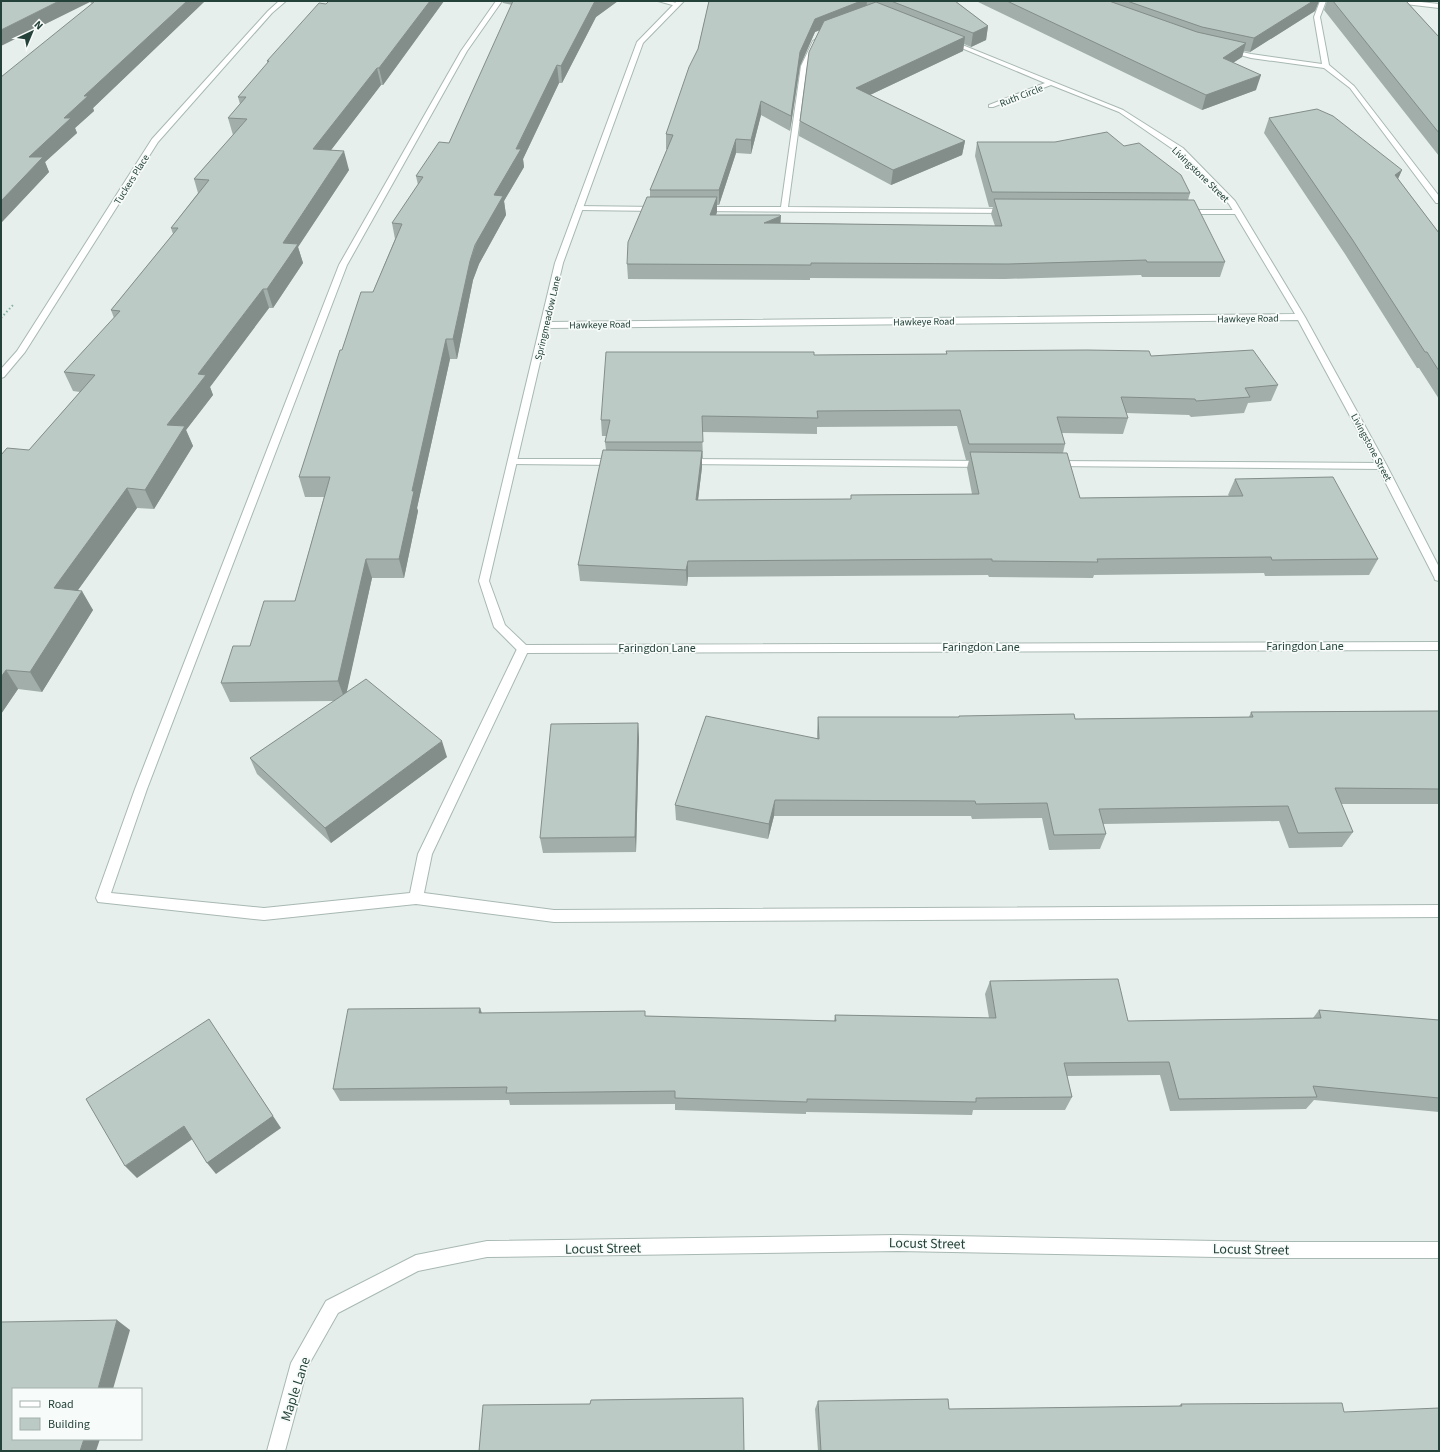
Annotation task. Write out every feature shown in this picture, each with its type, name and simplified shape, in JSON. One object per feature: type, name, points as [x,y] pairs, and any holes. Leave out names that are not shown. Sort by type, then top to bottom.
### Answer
[{"type":"street","name":"Tuckers Place","points":[[1,375],[21,352],[155,141],[270,12],[283,1]]},
{"type":"street","points":[[499,1],[464,51],[343,265],[140,789],[103,898],[264,914],[416,898],[554,916],[1439,911]]},
{"type":"street","points":[[661,1],[679,3]]},
{"type":"street","points":[[1323,1],[1317,17],[1326,66]]},
{"type":"street","points":[[1397,1],[1439,6]]},
{"type":"street","name":"Springmeadow Lane","points":[[523,649],[500,628],[484,581],[560,263],[640,42],[679,3]]},
{"type":"street","points":[[784,210],[804,66],[819,33]]},
{"type":"street","name":"Livingstone Street","points":[[939,37],[1121,111],[1180,150],[1232,203],[1301,318],[1382,466],[1439,577]]},
{"type":"street","points":[[1223,49],[1251,56],[1326,66],[1352,87],[1439,201]]},
{"type":"street","name":"Ruth Circle","points":[[991,106],[1051,83]]},
{"type":"street","points":[[580,208],[666,209]]},
{"type":"street","points":[[690,209],[1014,211]]},
{"type":"street","points":[[1173,212],[1237,212]]},
{"type":"street","name":"Hawkeye Road","points":[[546,325],[1301,318]]},
{"type":"street","points":[[513,462],[624,462]]},
{"type":"street","points":[[680,462],[991,464]]},
{"type":"street","points":[[1047,464],[1382,466]]},
{"type":"street","name":"Faringdon Lane","points":[[523,649],[1439,646]]},
{"type":"street","points":[[416,898],[425,854],[523,649]]},
{"type":"street","name":"Locust Street","points":[[416,1263],[487,1249],[898,1243],[1255,1249],[1439,1250]]},
{"type":"street","name":"Maple Lane","points":[[276,1451],[300,1363],[332,1307],[416,1263]]},
{"type":"building","points":[[1,1],[59,1],[1,30]]},
{"type":"building","points":[[93,1],[187,1],[84,96],[88,96],[64,118],[71,118],[29,157],[43,157],[1,201],[1,77],[94,2]]},
{"type":"building","points":[[329,1],[430,1],[379,68],[377,68],[313,149],[344,151],[283,243],[298,244],[267,289],[263,289],[198,374],[206,375],[167,425],[185,426],[145,490],[127,488],[54,588],[82,591],[30,672],[6,670],[1,677],[1,455],[7,448],[29,450],[95,375],[64,372],[120,311],[111,310],[178,228],[171,228],[209,180],[194,179],[247,119],[228,118],[246,97],[238,97],[269,61],[267,61],[319,3],[326,4]]},
{"type":"building","points":[[513,1],[595,1],[561,66],[557,65],[516,149],[521,149],[494,195],[503,196],[475,245],[470,261],[453,339],[446,339],[412,491],[414,491],[399,559],[366,559],[338,681],[221,683],[233,646],[250,646],[264,601],[295,601],[330,477],[299,477],[340,350],[342,350],[361,292],[373,292],[402,224],[392,223],[423,177],[416,176],[439,142],[449,143]]},
{"type":"building","points":[[709,1],[861,1],[815,19],[800,52],[791,116],[761,101],[751,140],[736,139],[719,190],[650,190],[673,135],[666,134],[689,67],[698,49]]},
{"type":"building","points":[[891,1],[955,1],[988,26],[973,33]]},
{"type":"building","points":[[1007,1],[1109,1],[1197,32],[1246,43],[1223,58],[1261,75],[1206,95]]},
{"type":"building","points":[[1127,1],[1313,1],[1254,38],[1202,27]]},
{"type":"building","points":[[1333,1],[1406,1],[1439,37],[1439,133]]},
{"type":"building","points":[[876,2],[965,37],[856,88],[965,141],[893,170],[800,121],[809,52],[824,21]]},
{"type":"building","points":[[1317,109],[1333,116],[1402,170],[1395,175],[1439,233],[1439,371],[1427,352],[1425,352],[1352,239],[1269,118]]},
{"type":"building","points":[[1107,132],[1124,146],[1139,143],[1181,175],[1190,193],[992,192],[977,142],[1055,142]]},
{"type":"building","points":[[647,197],[717,197],[710,215],[781,216],[764,223],[1002,226],[994,199],[1194,200],[1225,262],[1147,262],[1146,260],[1008,264],[627,264],[628,242]]},
{"type":"building","points":[[1253,350],[1278,385],[1245,388],[1250,397],[1196,401],[1195,399],[1121,397],[1128,418],[1057,417],[1065,444],[969,444],[960,410],[817,411],[818,418],[702,416],[703,442],[605,442],[610,420],[601,420],[606,352],[814,352],[814,355],[947,354],[946,351],[1149,351],[1151,356]]},
{"type":"building","points":[[603,450],[702,451],[696,500],[851,499],[851,495],[979,494],[970,452],[1067,453],[1080,498],[1243,496],[1235,479],[1333,477],[1378,559],[1272,560],[1271,557],[1097,559],[1098,562],[992,561],[992,559],[688,561],[686,570],[578,565]]},
{"type":"building","points":[[366,679],[442,741],[325,828],[250,758]]},
{"type":"building","points":[[1439,711],[1439,789],[1335,788],[1353,832],[1298,833],[1288,806],[1099,809],[1106,834],[1054,835],[1047,803],[976,804],[975,801],[775,800],[769,824],[675,805],[706,716],[819,739],[818,717],[959,717],[1074,714],[1075,719],[1253,717],[1251,712]]},
{"type":"building","points":[[638,723],[635,837],[540,838],[551,724]]},
{"type":"building","points":[[1118,979],[1128,1021],[1321,1018],[1319,1010],[1439,1020],[1439,1098],[1313,1086],[1317,1097],[1179,1099],[1169,1062],[1064,1063],[1072,1097],[976,1098],[976,1102],[807,1099],[807,1102],[675,1098],[675,1091],[506,1093],[507,1087],[333,1089],[348,1009],[480,1008],[479,1013],[645,1011],[645,1016],[836,1021],[835,1015],[996,1018],[990,981]]},
{"type":"building","points":[[209,1019],[273,1116],[207,1163],[184,1126],[125,1166],[86,1099]]},
{"type":"building","points":[[117,1320],[98,1388],[12,1388],[12,1440],[84,1440],[80,1451],[1,1451],[1,1322]]},
{"type":"building","points":[[743,1398],[744,1451],[479,1451],[483,1405],[590,1404],[591,1400]]},
{"type":"building","points":[[948,1399],[949,1409],[1182,1406],[1181,1404],[1342,1403],[1344,1412],[1439,1408],[1439,1451],[821,1451],[818,1401]]}]
